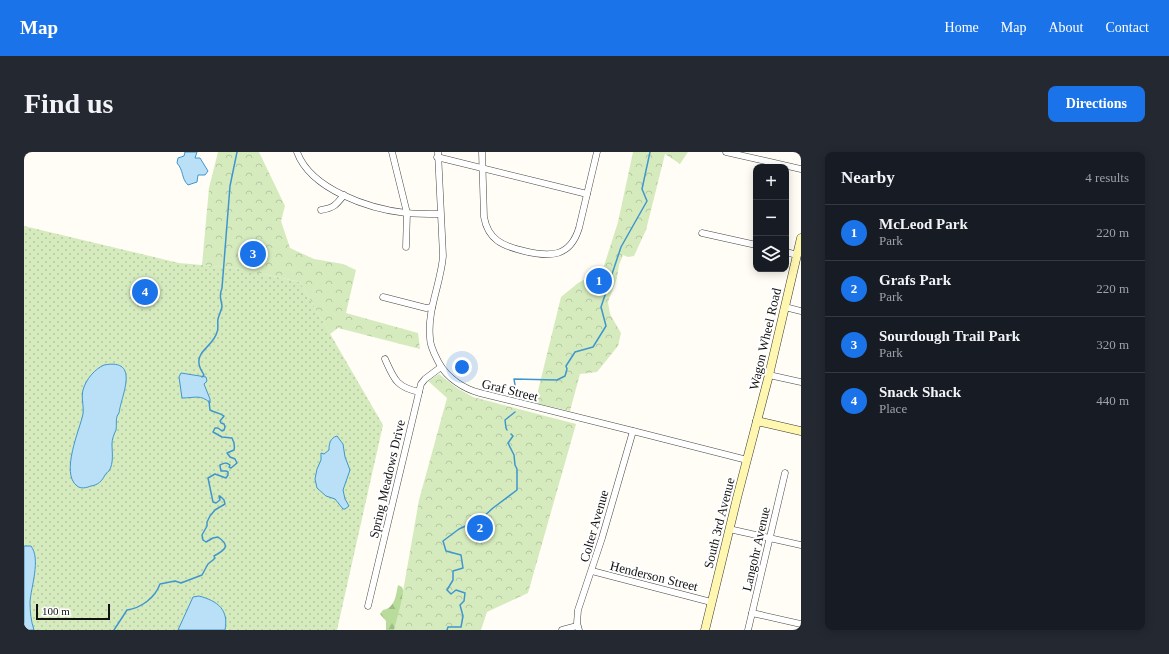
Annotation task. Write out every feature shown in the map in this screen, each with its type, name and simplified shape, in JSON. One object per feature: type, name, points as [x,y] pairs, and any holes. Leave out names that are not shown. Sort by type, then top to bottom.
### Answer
[{"type":"main road","name":"Wagon Wheel Road","points":[[757,422],[801,238]]},
{"type":"main road","points":[[757,422],[801,431]]},
{"type":"main road","name":"South 3rd Avenue","points":[[705,630],[729,529],[757,422]]},
{"type":"main road","points":[[754,436],[771,424]]},
{"type":"street","points":[[297,152],[305,167],[314,177],[331,188],[360,202],[377,208],[407,213],[440,214]]},
{"type":"street","points":[[392,152],[407,213],[406,247]]},
{"type":"street","points":[[482,152],[484,217],[490,233],[497,241],[512,248],[547,255],[555,254],[567,248],[574,240],[578,232],[597,152]]},
{"type":"street","points":[[726,152],[801,169]]},
{"type":"street","points":[[438,155],[482,168],[587,194]]},
{"type":"street","name":"Graf Street","points":[[438,155],[443,256],[432,307],[430,338],[433,350],[441,367],[451,378],[469,390],[747,460]]},
{"type":"street","points":[[321,210],[335,206],[344,195]]},
{"type":"street","points":[[702,233],[753,244]]},
{"type":"street","points":[[789,253],[797,255]]},
{"type":"street","points":[[383,297],[426,308],[432,307]]},
{"type":"street","points":[[785,307],[801,311]]},
{"type":"street","points":[[385,359],[398,384],[408,390],[419,392]]},
{"type":"street","name":"Spring Meadows Drive","points":[[368,606],[421,384],[425,379],[441,367]]},
{"type":"street","points":[[769,375],[801,382]]},
{"type":"street","name":"Colter Avenue","points":[[578,628],[578,610],[592,571],[633,431]]},
{"type":"street","name":"Langohr Avenue","points":[[748,630],[785,473]]},
{"type":"street","points":[[729,529],[801,545]]},
{"type":"street","name":"Henderson Street","points":[[592,571],[711,602]]},
{"type":"street","points":[[752,613],[801,624]]},
{"type":"street","points":[[562,630],[578,628]]},
{"type":"green space","points":[[218,152],[259,152],[285,206],[281,221],[290,248],[314,259],[343,264],[356,270],[346,313],[418,333],[420,349],[338,328],[330,334],[300,282],[235,268],[202,265],[209,188]]},
{"type":"green space","points":[[633,152],[688,152],[680,164],[665,154],[646,230],[634,256],[628,257],[623,255],[619,265],[617,278],[608,302],[610,314],[621,333],[618,346],[597,372],[580,374],[570,411],[535,403],[561,297],[578,283],[603,269],[618,222]]},
{"type":"green space","points":[[24,226],[179,263],[235,268],[300,282],[383,425],[337,630],[24,630]]},
{"type":"green space","points":[[439,374],[457,388],[473,397],[576,424],[528,593],[487,612],[481,630],[394,630],[401,603],[419,500],[447,398],[428,381]]},
{"type":"green space","points":[[398,585],[402,587],[418,630],[386,630],[386,621],[380,614],[392,604],[396,597]]},
{"type":"water","points":[[185,152],[197,152],[195,158],[200,158],[208,171],[205,175],[198,175],[197,182],[188,185],[184,180],[181,169],[177,163],[178,158],[184,156]]},
{"type":"water","points":[[115,364],[122,367],[126,373],[125,388],[117,419],[116,430],[112,440],[112,465],[103,479],[96,485],[80,488],[72,480],[70,471],[72,451],[83,414],[83,390],[91,375],[104,365]]},
{"type":"water","points":[[181,373],[206,377],[207,381],[204,384],[210,399],[210,403],[201,397],[182,398],[179,377]]},
{"type":"water","points":[[337,436],[343,444],[345,457],[350,470],[343,490],[345,499],[349,506],[345,509],[343,509],[335,499],[326,496],[317,488],[315,479],[321,460],[321,453],[324,454],[329,450],[330,442]]},
{"type":"water","points":[[24,546],[31,546],[35,558],[35,573],[30,602],[34,630],[24,630]]},
{"type":"water","points":[[199,596],[212,601],[221,607],[225,617],[225,630],[178,630],[193,597]]},
{"type":"waterway","points":[[202,377],[204,375],[199,359],[203,351],[215,337],[222,307],[220,294],[222,288],[230,186],[237,152]]},
{"type":"waterway","points":[[516,391],[514,379],[557,380],[565,376],[567,369],[566,366],[575,352],[593,347],[606,326],[601,307],[621,247],[647,201],[642,189],[650,152]]},
{"type":"waterway","points":[[114,630],[127,610],[147,602],[155,594],[160,584],[175,581],[181,583],[202,575],[208,564],[215,558],[214,556],[225,548],[224,543],[218,537],[206,542],[203,540],[202,535],[210,516],[215,510],[225,504],[224,500],[220,496],[220,500],[216,503],[213,502],[208,478],[215,474],[226,478],[228,472],[221,471],[220,465],[227,463],[231,468],[237,463],[235,459],[230,457],[227,453],[234,450],[232,438],[222,437],[213,432],[215,428],[222,431],[224,430],[224,424],[220,421],[224,416],[210,410],[209,401]]},
{"type":"waterway","points":[[507,430],[505,420],[515,412]]},
{"type":"waterway","points":[[447,630],[448,627],[461,627],[463,616],[460,605],[464,601],[465,593],[456,590],[451,594],[447,590],[453,580],[453,571],[463,568],[461,555],[446,551],[443,541],[459,529],[481,519],[517,490],[517,469],[514,455],[508,443],[513,436],[511,434]]},
{"type":"place","name":"Sourdough Trail Park","points":[[253,254]]},
{"type":"place","name":"McLeod Park","points":[[599,281]]},
{"type":"place","name":"Snack Shack","points":[[145,292]]},
{"type":"place","name":"Grafs Park","points":[[480,528]]}]
